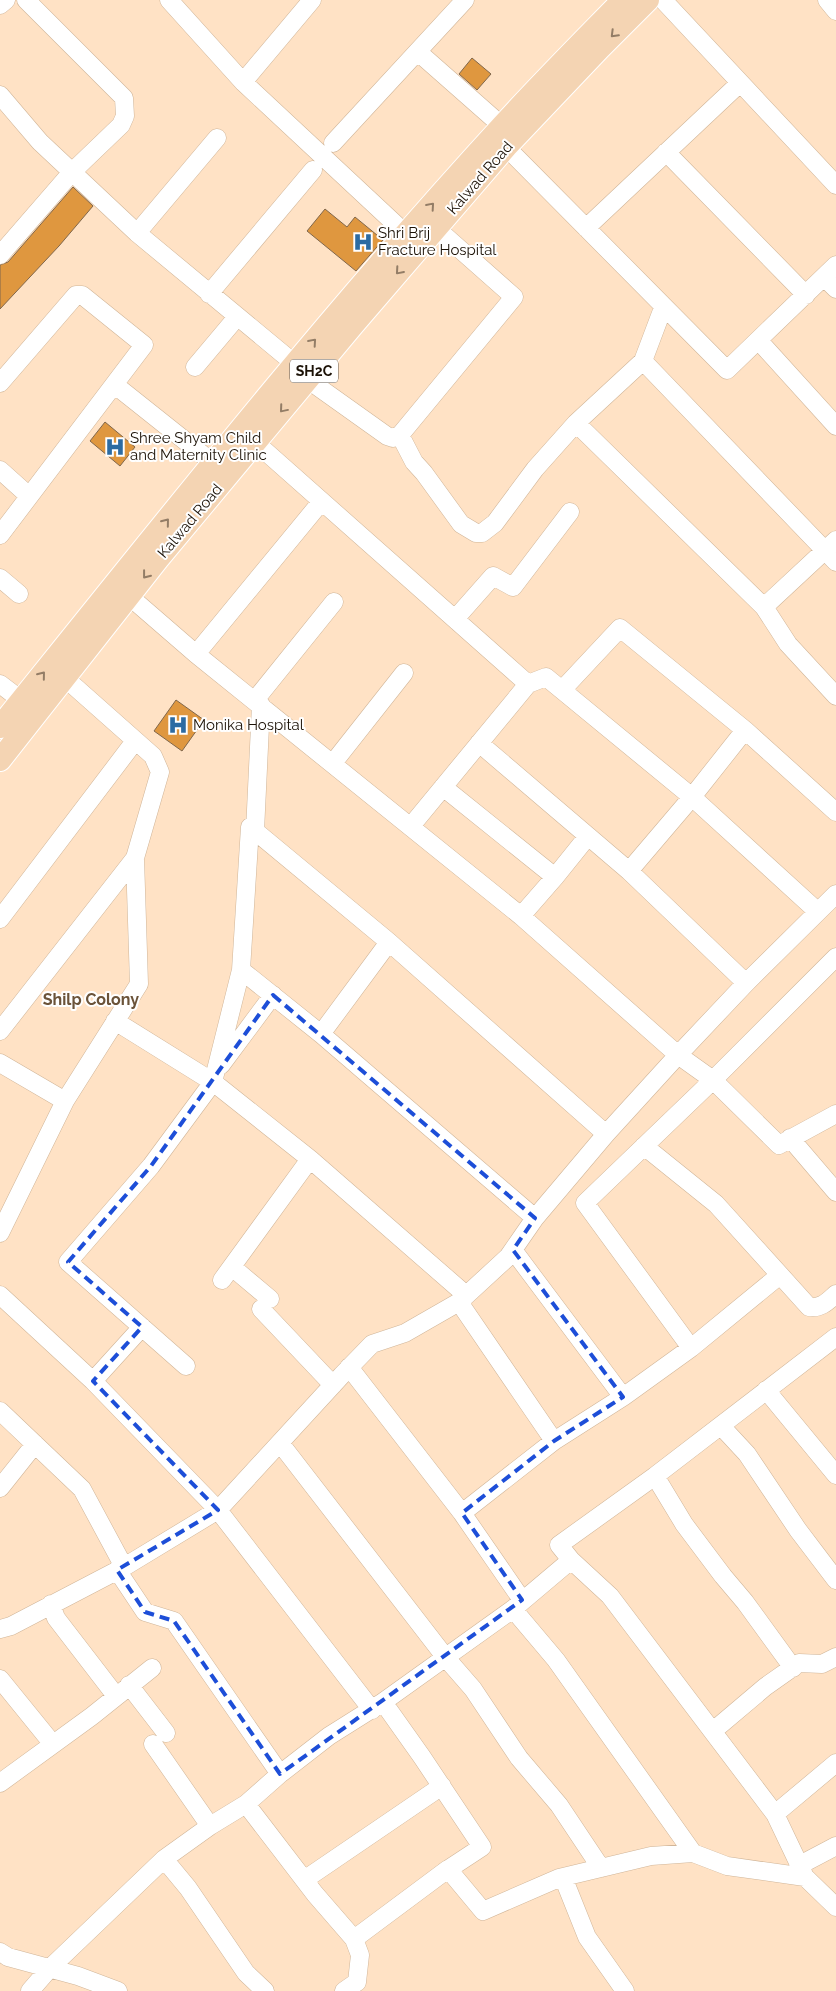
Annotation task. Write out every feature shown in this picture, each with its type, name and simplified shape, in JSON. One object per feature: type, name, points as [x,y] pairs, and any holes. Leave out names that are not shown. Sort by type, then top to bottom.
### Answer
[{"type":"main road","name":"Kalwad Road","points":[[0,727],[213,463],[436,228],[504,137],[623,0]]},
{"type":"main road","name":"Kalwad Road","points":[[0,760],[129,596],[255,442],[301,372],[406,234],[504,137],[600,48],[648,0]]},
{"type":"street","points":[[0,5],[6,0]]},
{"type":"street","points":[[1,251],[72,172],[121,124],[125,116],[124,98],[26,0]]},
{"type":"street","points":[[169,0],[243,82],[406,234]]},
{"type":"street","points":[[243,82],[312,0]]},
{"type":"street","points":[[333,143],[465,0]]},
{"type":"street","points":[[663,0],[836,185]]},
{"type":"street","points":[[826,0],[836,10]]},
{"type":"street","points":[[418,52],[504,137],[586,228],[663,308],[727,370],[806,295],[832,277]]},
{"type":"street","points":[[586,228],[740,83]]},
{"type":"street","points":[[0,96],[40,142],[137,233],[301,372],[387,436],[393,438],[400,435],[514,297],[436,228]]},
{"type":"street","points":[[137,233],[217,138]]},
{"type":"street","points":[[666,152],[806,295]]},
{"type":"street","points":[[209,294],[313,170]]},
{"type":"street","points":[[0,383],[74,298],[79,295],[82,295],[144,345],[0,535]]},
{"type":"street","points":[[400,435],[414,462],[461,524],[476,533],[482,533],[495,523],[530,476],[576,423],[642,361],[663,308]]},
{"type":"street","points":[[195,367],[237,317]]},
{"type":"street","points":[[759,341],[836,426]]},
{"type":"street","points":[[642,361],[833,551],[764,607]]},
{"type":"street","points":[[115,385],[213,463]]},
{"type":"street","points":[[576,423],[764,607],[788,644],[836,696]]},
{"type":"street","points":[[255,442],[528,684]]},
{"type":"street","points":[[0,470],[29,496]]},
{"type":"street","points":[[196,654],[321,502]]},
{"type":"street","points":[[455,619],[493,576],[513,587],[570,512]]},
{"type":"street","points":[[0,578],[20,594]]},
{"type":"street","points":[[129,596],[196,654],[522,916],[678,1055],[713,1080],[779,1145],[836,1114]]},
{"type":"street","points":[[255,831],[258,703],[334,602]]},
{"type":"street","points":[[562,690],[620,628],[745,730],[836,812]]},
{"type":"street","points":[[333,763],[404,673]]},
{"type":"street","points":[[411,826],[528,684],[546,677],[692,797],[817,912]]},
{"type":"street","points":[[0,1233],[65,1101],[138,984],[136,858],[160,772],[153,756],[65,678]]},
{"type":"street","points":[[0,684],[21,700]]},
{"type":"street","points":[[629,871],[692,797],[745,730]]},
{"type":"street","points":[[0,919],[135,740]]},
{"type":"street","points":[[479,742],[629,871],[746,984]]},
{"type":"street","points":[[443,787],[555,877]]},
{"type":"street","points":[[214,1077],[241,970],[250,827],[389,942],[606,1134]]},
{"type":"street","points":[[522,916],[588,836]]},
{"type":"street","points":[[0,1031],[136,858]]},
{"type":"street","points":[[0,1629],[11,1626],[121,1569],[218,1510],[372,1344],[405,1333],[462,1299],[508,1257],[536,1218],[606,1134],[678,1055],[836,894]]},
{"type":"street","points":[[321,1034],[389,942]]},
{"type":"street","points":[[691,1348],[585,1203],[713,1080],[836,957]]},
{"type":"street","points":[[241,970],[321,1034],[536,1218]]},
{"type":"street","points":[[186,1366],[68,1262],[151,1166],[273,995]]},
{"type":"street","points":[[115,1021],[214,1077],[310,1159],[462,1299],[554,1441]]},
{"type":"street","points":[[0,1063],[65,1101]]},
{"type":"street","points":[[790,1138],[836,1192]]},
{"type":"street","points":[[644,1146],[716,1204],[809,1307],[822,1306],[836,1294]]},
{"type":"street","points":[[310,1159],[227,1273],[265,1304],[333,1384]]},
{"type":"street","points":[[513,1250],[623,1397]]},
{"type":"street","points":[[462,1513],[554,1441],[623,1397],[691,1348],[780,1275]]},
{"type":"street","points":[[0,1295],[94,1381],[218,1510],[442,1786],[482,1847],[444,1872],[354,1939]]},
{"type":"street","points":[[94,1381],[142,1328]]},
{"type":"street","points":[[836,1337],[655,1476],[559,1544],[571,1560],[610,1596],[775,1814],[802,1871],[836,1907]]},
{"type":"street","points":[[349,1368],[462,1513],[518,1605],[693,1853]]},
{"type":"street","points":[[766,1390],[836,1475]]},
{"type":"street","points":[[0,1411],[82,1489],[121,1569],[145,1612],[174,1621],[280,1774]]},
{"type":"street","points":[[721,1426],[747,1454],[798,1530],[836,1580]]},
{"type":"street","points":[[280,1443],[472,1689],[519,1758],[559,1806],[601,1868]]},
{"type":"street","points":[[0,1488],[34,1444]]},
{"type":"street","points":[[655,1476],[684,1524],[722,1576],[745,1602],[792,1668]]},
{"type":"street","points":[[30,1991],[49,1968],[164,1859],[210,1826],[246,1804],[280,1774],[329,1736],[378,1706],[446,1658],[518,1605],[571,1560]]},
{"type":"street","points":[[51,1604],[56,1618],[123,1690],[159,1739],[210,1826]]},
{"type":"street","points":[[713,1731],[765,1687],[799,1663],[822,1664],[836,1658]]},
{"type":"street","points":[[0,1783],[92,1716],[152,1668]]},
{"type":"street","points":[[0,1679],[52,1744]]},
{"type":"street","points":[[775,1814],[836,1763]]},
{"type":"street","points":[[304,1880],[442,1786]]},
{"type":"street","points":[[246,1804],[304,1880],[354,1939],[360,1955],[357,1982],[344,1991]]},
{"type":"street","points":[[444,1872],[448,1869],[483,1910],[563,1877],[651,1856],[693,1853],[727,1866],[802,1871],[836,1846]]},
{"type":"street","points":[[164,1859],[188,1888],[246,1973],[264,1991]]},
{"type":"street","points":[[563,1877],[587,1937],[625,1991]]},
{"type":"street","points":[[0,1952],[8,1957],[49,1968],[118,1991]]},
{"type":"highlighted area","points":[[273,995],[535,1218],[513,1250],[623,1397],[554,1441],[462,1513],[522,1600],[280,1774],[174,1621],[145,1612],[117,1570],[218,1510],[93,1381],[142,1327],[68,1262],[151,1166]]},
{"type":"building","points":[[472,58],[491,74],[477,90],[459,74]]},
{"type":"building","points":[[73,187],[93,206],[59,246],[0,309],[0,265],[8,262]]},
{"type":"building","points":[[325,209],[347,227],[355,217],[383,240],[356,271],[307,231]]},
{"type":"building","points":[[105,422],[135,447],[120,466],[90,441]]},
{"type":"building","points":[[176,700],[204,720],[182,751],[154,731]]},
{"type":"place","name":"Shri Brij Fracture Hospital","points":[[363,242]]},
{"type":"place","name":"Shree Shyam Child and Maternity Clinic","points":[[115,447]]},
{"type":"place","name":"Monika Hospital","points":[[178,725]]},
{"type":"district","name":"Shilp Colony","points":[[91,999]]}]
